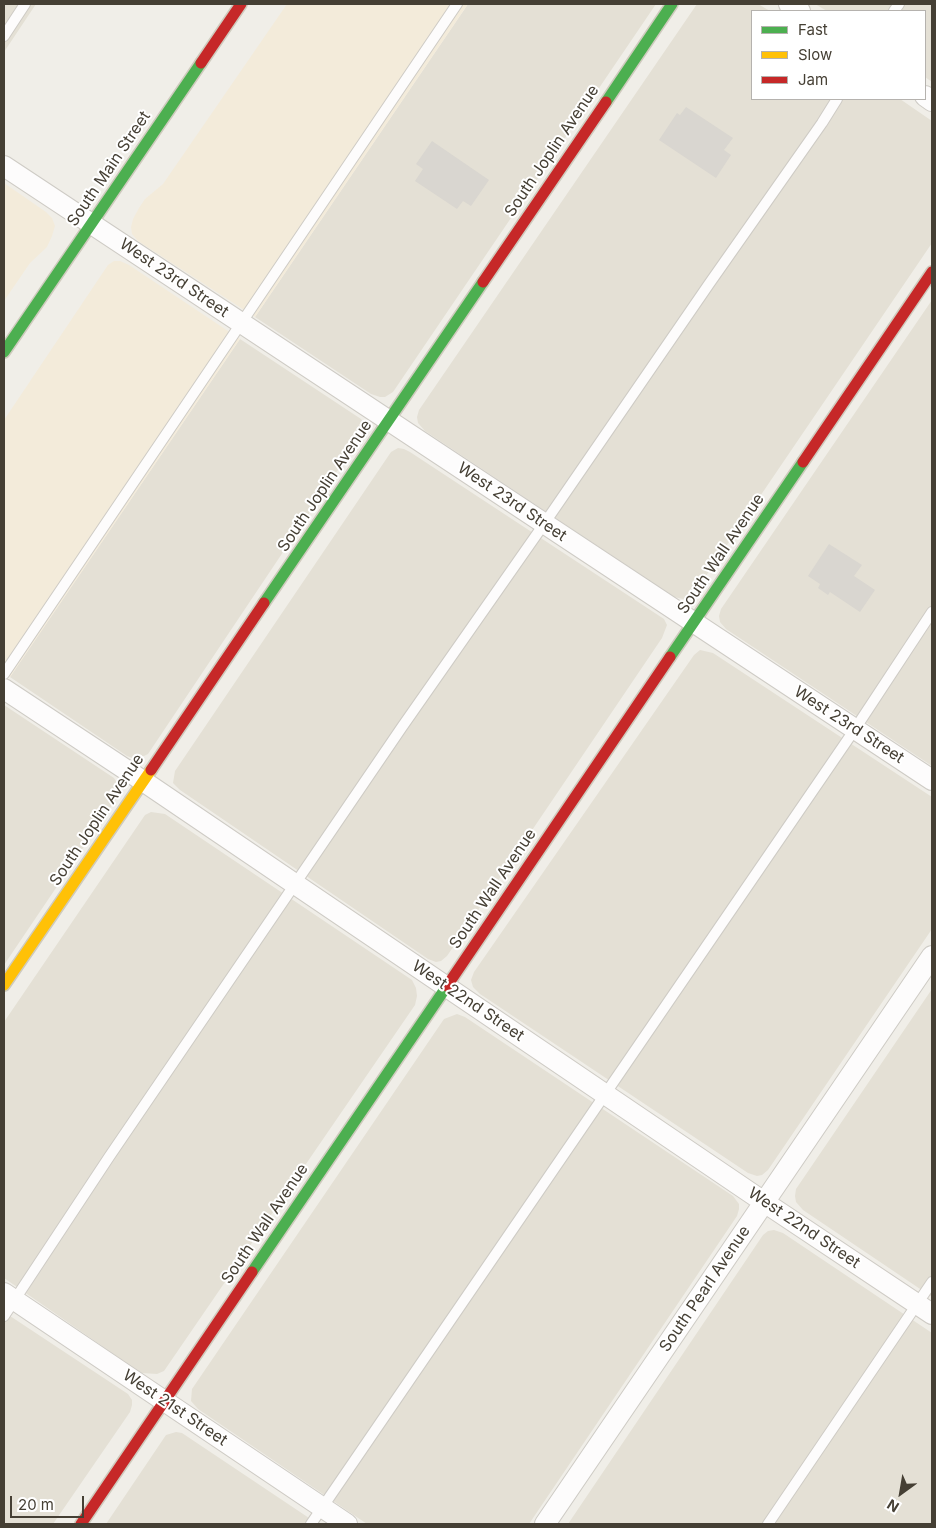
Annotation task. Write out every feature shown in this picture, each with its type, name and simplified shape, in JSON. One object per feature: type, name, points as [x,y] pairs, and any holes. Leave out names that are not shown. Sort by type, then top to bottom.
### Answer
[{"type":"street","name":"South Main Street","points":[[4,352],[241,4]]},
{"type":"street","name":"South Joplin Avenue","points":[[4,985],[672,4]]},
{"type":"street","name":"West 23rd Street","points":[[4,166],[932,780]]},
{"type":"street","name":"South Wall Avenue","points":[[80,1524],[932,272]]},
{"type":"street","name":"West 22nd Street","points":[[4,689],[925,1309]]},
{"type":"street","name":"South Pearl Avenue","points":[[545,1524],[932,956]]},
{"type":"street","name":"West 21st Street","points":[[7,1303],[164,1401],[347,1524]]},
{"type":"lane","points":[[4,36],[26,4]]},
{"type":"lane","points":[[4,674],[457,4]]},
{"type":"lane","points":[[7,1303],[402,727],[822,124],[836,100]]},
{"type":"lane","points":[[311,1524],[855,729],[932,612]]},
{"type":"lane","points":[[768,1524],[925,1309],[932,1282]]},
{"type":"shaded area","points":[[4,4],[36,4],[4,52]]},
{"type":"shaded area","points":[[287,4],[468,4],[255,317],[138,241],[132,234],[131,227],[133,219],[145,199],[163,184]]},
{"type":"shaded area","points":[[468,4],[656,4],[393,392],[385,397],[380,397],[371,394],[255,317]]},
{"type":"shaded area","points":[[697,4],[758,4],[768,10],[751,10],[751,100],[901,100],[932,121],[932,243],[695,592],[688,598],[674,597],[425,431],[418,423],[419,410]]},
{"type":"shaded area","points":[[815,4],[932,4],[932,82],[926,78],[926,10],[825,10]]},
{"type":"shaded area","points":[[4,183],[46,212],[52,218],[55,226],[47,247],[30,263],[4,301]]},
{"type":"shaded area","points":[[114,261],[120,261],[129,265],[240,339],[10,677],[4,673],[4,420],[108,265]]},
{"type":"shaded area","points":[[932,300],[932,766],[726,629],[720,622],[719,616],[721,609]]},
{"type":"shaded area","points":[[240,339],[361,419],[365,426],[364,431],[148,754],[135,759],[127,756],[10,677]]},
{"type":"shaded area","points":[[398,448],[410,452],[664,619],[667,625],[662,638],[447,956],[441,961],[436,962],[428,959],[180,790],[173,783],[175,771],[391,452]]},
{"type":"shaded area","points":[[700,650],[713,653],[932,797],[932,929],[768,1170],[762,1175],[757,1176],[748,1173],[480,994],[473,987],[471,980],[474,972],[694,655]]},
{"type":"shaded area","points":[[4,705],[114,778],[119,786],[120,793],[4,965]]},
{"type":"shaded area","points":[[151,812],[165,814],[412,980],[417,996],[415,1005],[164,1371],[157,1374],[141,1373],[4,1278],[4,1022],[145,815]]},
{"type":"shaded area","points":[[932,989],[932,1297],[803,1210],[796,1202],[795,1196],[796,1189]]},
{"type":"shaded area","points":[[457,1014],[465,1017],[733,1196],[739,1204],[739,1209],[737,1216],[529,1524],[367,1524],[198,1409],[191,1401],[192,1389],[444,1019]]},
{"type":"shaded area","points":[[774,1230],[783,1233],[932,1333],[932,1524],[568,1524],[763,1235],[768,1231]]},
{"type":"shaded area","points":[[4,1312],[128,1394],[132,1400],[130,1412],[53,1524],[4,1524]]},
{"type":"shaded area","points":[[176,1432],[182,1433],[318,1524],[106,1524],[166,1435]]},
{"type":"building","points":[[686,107],[733,138],[724,150],[731,155],[716,178],[659,140],[677,113],[680,115]]},
{"type":"building","points":[[432,141],[489,180],[471,206],[463,201],[457,209],[415,181],[423,169],[416,164]]},
{"type":"building","points":[[829,544],[862,565],[854,576],[875,590],[860,612],[830,592],[828,595],[818,588],[820,584],[808,576]]},
{"type":"traffic: fast","points":[[606,102],[672,4]]},
{"type":"traffic: fast","points":[[4,352],[201,63]]},
{"type":"traffic: fast","points":[[264,603],[483,282]]},
{"type":"traffic: fast","points":[[670,657],[803,462]]},
{"type":"traffic: fast","points":[[252,1272],[447,986]]},
{"type":"traffic: slow","points":[[4,985],[151,770]]},
{"type":"traffic: jam","points":[[201,63],[241,4]]},
{"type":"traffic: jam","points":[[483,282],[606,102]]},
{"type":"traffic: jam","points":[[803,462],[932,272]]},
{"type":"traffic: jam","points":[[151,770],[264,603]]},
{"type":"traffic: jam","points":[[447,986],[670,657]]},
{"type":"traffic: jam","points":[[81,1524],[252,1272]]}]
